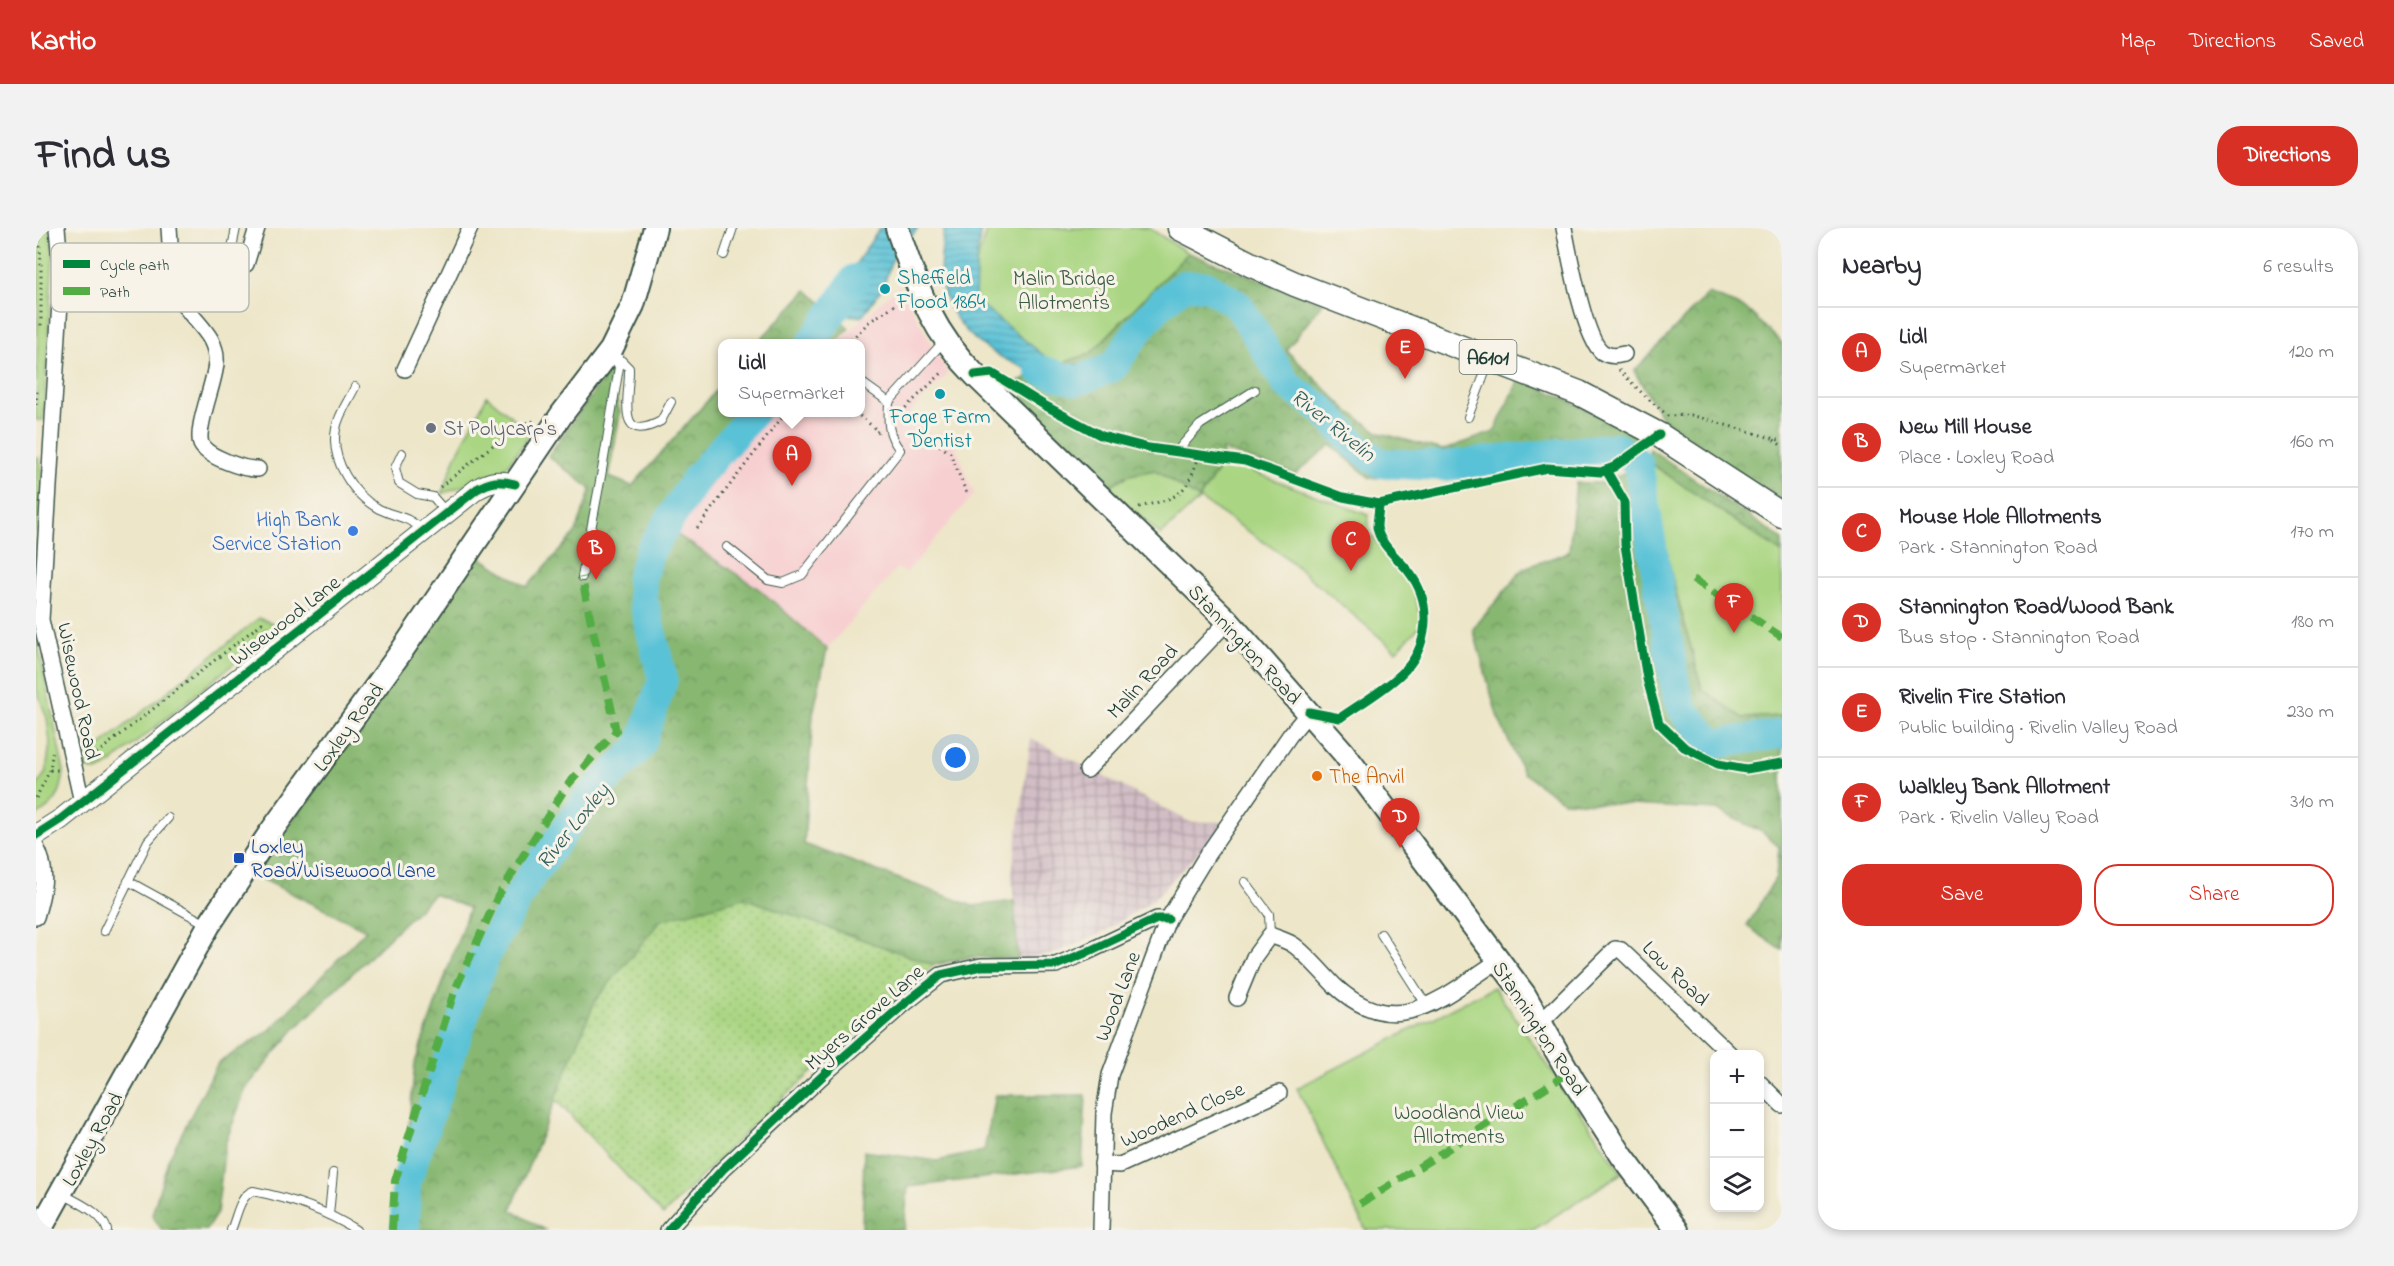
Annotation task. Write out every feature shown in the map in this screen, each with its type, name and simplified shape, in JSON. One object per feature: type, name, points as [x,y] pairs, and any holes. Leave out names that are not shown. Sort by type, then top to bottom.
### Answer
[{"type":"main road","name":"Loxley Road","points":[[40,1230],[209,925],[270,833],[401,652],[562,414],[611,350],[633,305],[655,228]]},
{"type":"main road","name":"Stannington Road","points":[[897,228],[929,315],[952,349],[1228,621],[1343,752],[1524,994],[1573,1080],[1622,1156],[1677,1230]]},
{"type":"main road","name":"A6101","points":[[1180,228],[1252,265],[1296,284],[1579,393],[1684,451],[1782,515]]},
{"type":"street","name":"Wisewood Road","points":[[57,228],[58,243]]},
{"type":"street","points":[[169,228],[171,243]]},
{"type":"street","points":[[249,254],[257,228]]},
{"type":"street","points":[[405,369],[470,228]]},
{"type":"street","points":[[1564,228],[1592,340],[1601,351],[1612,357],[1624,354]]},
{"type":"street","name":"Wisewood Road","points":[[59,312],[43,441],[41,620],[82,802]]},
{"type":"street","points":[[189,312],[213,343],[216,362],[200,442],[204,449],[226,461],[248,470],[258,469]]},
{"type":"street","name":"Wisewood Lane","points":[[36,835],[61,819],[488,482],[500,480],[515,484]]},
{"type":"street","name":"Malin Road","points":[[1087,770],[1228,621]]},
{"type":"street","name":"Wood Lane","points":[[1101,1230],[1104,1113],[1110,1076],[1168,919],[1207,855],[1290,735],[1309,712]]},
{"type":"street","points":[[36,847],[40,854],[45,877],[36,917]]},
{"type":"street","name":"Myers Grove Lane","points":[[668,1230],[723,1169],[756,1138],[840,1060],[941,975],[981,966],[1056,964],[1157,919],[1168,919]]},
{"type":"street","points":[[1237,998],[1254,957],[1270,935],[1293,945],[1351,1000],[1371,1009],[1393,1013],[1410,1012],[1428,1007],[1498,961]]},
{"type":"street","name":"Low Road","points":[[1540,1023],[1615,950],[1621,950],[1726,1050]]},
{"type":"street","points":[[1764,1087],[1782,1105]]},
{"type":"street","name":"Woodend Close","points":[[1102,1164],[1120,1165],[1279,1093]]},
{"type":"lane","points":[[233,243],[236,228]]},
{"type":"lane","points":[[724,255],[733,228],[739,228]]},
{"type":"lane","points":[[727,547],[768,580],[783,584],[802,574],[900,450],[892,440],[887,426],[889,402],[952,349]]},
{"type":"lane","points":[[611,350],[629,368],[626,410],[627,418],[632,426],[640,429],[661,421],[671,402]]},
{"type":"lane","points":[[582,577],[619,367],[611,350]]},
{"type":"lane","points":[[1468,417],[1490,358]]},
{"type":"lane","points":[[865,385],[889,402]]},
{"type":"lane","points":[[355,387],[336,428],[336,446],[346,478],[360,496],[380,509],[411,519],[425,531]]},
{"type":"lane","points":[[1177,451],[1200,425],[1255,390]]},
{"type":"lane","points":[[402,453],[395,468],[399,483],[417,494],[433,497],[447,513]]},
{"type":"lane","points":[[104,931],[148,841],[168,818]]},
{"type":"lane","points":[[128,881],[209,925]]},
{"type":"lane","points":[[1245,882],[1261,900],[1269,915],[1270,935]]},
{"type":"lane","points":[[1382,934],[1428,1007]]},
{"type":"lane","points":[[329,1215],[333,1173]]},
{"type":"lane","points":[[231,1230],[243,1199],[247,1193],[253,1191],[298,1203],[329,1215],[356,1230]]},
{"type":"lane","points":[[62,1193],[93,1211],[107,1230]]},
{"type":"path","points":[[38,228],[41,260],[41,330]]},
{"type":"path","points":[[852,339],[869,322],[919,291]]},
{"type":"path","points":[[860,417],[877,432],[887,426],[952,349]]},
{"type":"path","points":[[1601,351],[1668,416],[1690,415],[1782,441]]},
{"type":"path","points":[[36,405],[38,384]]},
{"type":"path","points":[[433,497],[441,486],[520,424],[562,414]]},
{"type":"path","points":[[697,528],[782,417]]},
{"type":"path","points":[[924,427],[920,431],[950,453],[967,495]]},
{"type":"path","points":[[1770,437],[1782,446]]},
{"type":"path","points":[[1116,512],[1178,496],[1192,478],[1200,454]]},
{"type":"path","points":[[50,770],[74,771],[262,623],[283,644]]},
{"type":"path","points":[[36,798],[50,770],[54,746]]},
{"type":"shaded area","points":[[899,285],[948,374],[910,412],[933,436],[943,431],[952,437],[974,494],[906,573],[897,568],[827,649],[760,589],[673,532],[763,417],[865,417],[865,339],[841,339]]},
{"type":"shaded area","points":[[1031,738],[1190,822],[1228,822],[1153,900],[1102,933],[1050,955],[1018,959],[1012,874]]},
{"type":"green space","points":[[36,228],[49,228],[51,288],[43,420],[36,420],[39,267]]},
{"type":"green space","name":"Malin Bridge Allotments","points":[[987,228],[1149,228],[1188,253],[1090,354],[1056,365],[975,301],[976,264]]},
{"type":"green space","points":[[1188,253],[1323,303],[1286,350],[1347,410],[1380,433],[1443,450],[1494,432],[1520,378],[1647,437],[1607,461],[1534,460],[1433,474],[1370,478],[1331,445],[1295,474],[1222,450],[1224,461],[1199,499],[1155,470],[1129,475],[1107,487],[1005,387],[1056,365],[1090,354]]},
{"type":"green space","points":[[807,290],[849,328],[839,339],[761,339]]},
{"type":"green space","points":[[1708,294],[1745,308],[1782,343],[1782,502],[1663,419],[1634,371]]},
{"type":"green space","points":[[610,369],[620,413],[609,477],[632,486],[718,389],[718,417],[763,417],[673,532],[759,589],[827,649],[813,714],[804,844],[973,906],[1014,901],[1018,959],[971,957],[934,965],[744,898],[595,1001],[511,1210],[545,1230],[409,1230],[404,1175],[415,1063],[469,908],[434,894],[293,1031],[246,1088],[225,1144],[217,1213],[206,1230],[162,1230],[152,1215],[168,1160],[218,1063],[269,1031],[366,930],[254,875],[478,556],[527,587],[576,532],[591,489],[548,456]]},
{"type":"green space","points":[[487,396],[531,433],[504,470],[442,494],[456,456]]},
{"type":"green space","points":[[1650,449],[1782,539],[1782,553],[1650,463],[1672,577],[1702,689],[1743,718],[1782,716],[1782,950],[1747,926],[1776,877],[1779,847],[1762,832],[1717,810],[1563,801],[1523,773],[1497,715],[1473,629],[1524,568],[1569,552],[1576,483],[1601,483],[1649,462]]},
{"type":"green space","points":[[38,457],[42,472],[36,590],[36,458]]},
{"type":"green space","points":[[1224,461],[1368,515],[1370,533],[1413,586],[1422,624],[1396,651],[1283,555],[1200,499],[1161,535],[1107,487],[1129,475],[1155,470],[1199,499]]},
{"type":"green space","points":[[1649,462],[1782,553],[1782,716],[1743,718],[1702,689],[1672,577]]},
{"type":"green space","points":[[259,618],[280,626],[106,767],[96,771],[86,768],[84,759]]},
{"type":"green space","points":[[36,635],[64,772],[61,787],[53,803],[36,816],[36,787],[46,772],[50,743],[47,718],[36,688]]},
{"type":"green space","points":[[744,898],[934,965],[748,1130],[663,1215],[555,1099],[595,1001],[661,920]]},
{"type":"green space","name":"Woodland View Allotments","points":[[1494,987],[1622,1173],[1533,1230],[1366,1230],[1297,1088]]},
{"type":"green space","points":[[995,1095],[1086,1095],[1082,1166],[908,1187],[904,1230],[862,1230],[864,1151],[937,1161],[984,1151]]},
{"type":"water","points":[[880,228],[918,228],[891,262],[884,285],[862,317],[832,313],[834,296]]},
{"type":"water","points":[[944,228],[981,228],[976,264],[975,301],[1056,365],[1080,364],[1078,386],[1035,372],[994,353],[961,325],[949,306],[941,283],[940,263]]},
{"type":"waterway","name":"River Loxley","points":[[814,339],[855,279]]},
{"type":"waterway","name":"River Rivelin","points":[[1040,370],[1077,381],[1113,367],[1142,325],[1163,302],[1184,285],[1208,286],[1239,306],[1287,385],[1322,409],[1357,446],[1380,463],[1444,466],[1617,447],[1638,463],[1676,689],[1683,710],[1713,744],[1782,734]]},
{"type":"waterway","name":"River Loxley","points":[[405,1230],[406,1182],[485,956],[528,880],[589,797],[640,747],[663,680],[643,599],[641,578],[650,551],[695,480],[750,417]]},
{"type":"marked path","points":[[392,1230],[395,1181],[454,992],[498,896],[566,787],[616,731],[582,577]]},
{"type":"marked path","points":[[1693,579],[1782,637]]},
{"type":"marked path","points":[[1360,1204],[1570,1072]]},
{"type":"cycle path","points":[[975,375],[992,373],[1044,405],[1102,436],[1149,448],[1245,461],[1343,497],[1379,504],[1547,468],[1601,472],[1614,467],[1659,435]]},
{"type":"cycle path","points":[[1606,470],[1624,501],[1625,545],[1647,679],[1659,723],[1684,747],[1718,764],[1746,769],[1782,763]]},
{"type":"cycle path","points":[[36,835],[61,819],[477,489],[495,482],[515,484]]},
{"type":"cycle path","points":[[1309,712],[1340,718],[1400,675],[1410,664],[1422,639],[1425,625],[1422,597],[1409,572],[1381,539],[1377,527],[1379,504]]},
{"type":"cycle path","points":[[668,1230],[723,1169],[831,1068],[941,975],[981,966],[1056,965],[1157,919],[1168,919]]},
{"type":"place","name":"Sheffield Flood 1864","points":[[885,289]]},
{"type":"place","name":"Rivelin Fire Station","points":[[1405,379]]},
{"type":"place","name":"Forge Farm Dentist","points":[[940,394]]},
{"type":"place","name":"St Polycarp's","points":[[431,428]]},
{"type":"place","name":"Lidl","points":[[792,486]]},
{"type":"place","name":"High Bank Service Station","points":[[353,531]]},
{"type":"place","name":"Mouse Hole Allotments","points":[[1351,571]]},
{"type":"place","name":"New Mill House","points":[[596,580]]},
{"type":"place","name":"Walkley Bank Allotment","points":[[1734,633]]},
{"type":"place","name":"The Anvil","points":[[1317,776]]},
{"type":"place","name":"Stannington Road/Wood Bank","points":[[1400,848]]},
{"type":"place","name":"Loxley Road/Wisewood Lane","points":[[239,858]]}]
